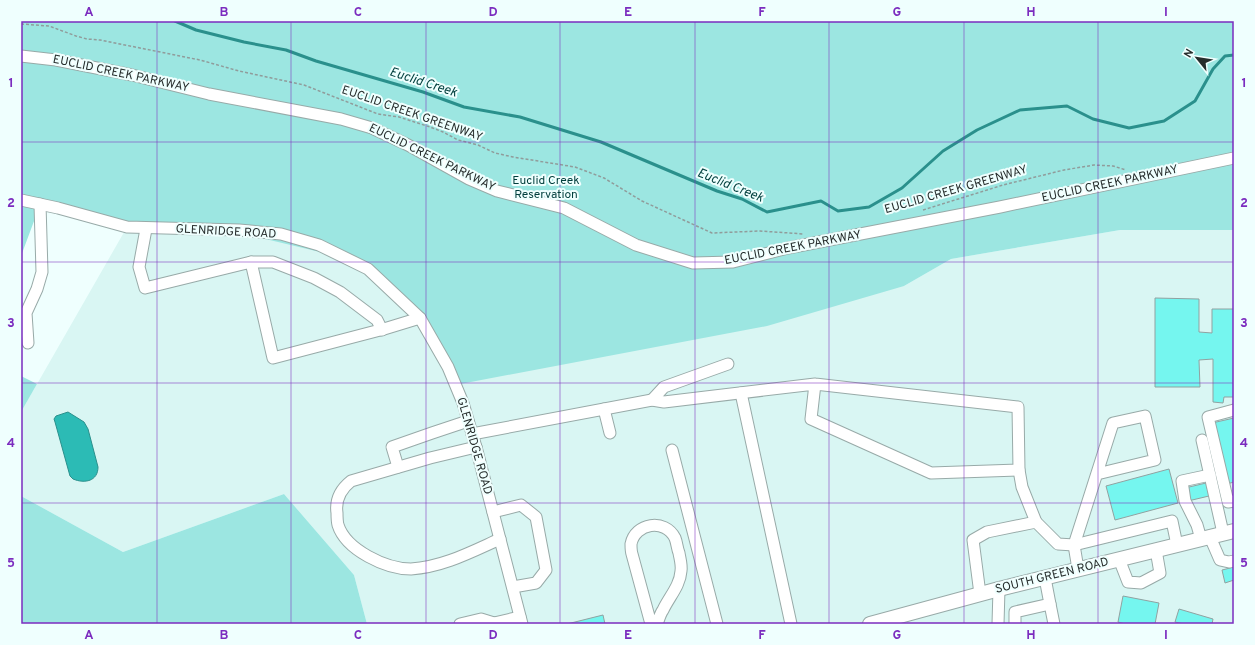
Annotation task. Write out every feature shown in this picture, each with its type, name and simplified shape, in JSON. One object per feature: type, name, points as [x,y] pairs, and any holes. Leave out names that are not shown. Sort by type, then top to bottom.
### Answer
[{"type":"main road","name":"SOUTH GREEN ROAD","points":[[874,624],[999,589],[1217,535]]},
{"type":"street","name":"EUCLID CREEK PARKWAY","points":[[21,56],[56,60],[132,75],[209,94],[341,119],[372,128],[469,179],[497,190],[564,208],[636,245],[693,263],[733,262],[788,248],[1000,207],[1234,158]]},
{"type":"street","name":"GLENRIDGE ROAD","points":[[21,200],[127,227],[239,230],[280,234],[319,245],[368,269],[420,318],[448,367],[463,403],[476,447],[521,620]]},
{"type":"street","points":[[28,343],[26,313],[37,289],[42,272],[40,204]]},
{"type":"street","points":[[146,228],[139,267],[144,288],[251,262],[273,262],[314,278],[340,292],[378,320],[382,330]]},
{"type":"street","points":[[251,262],[273,358],[382,330],[420,318]]},
{"type":"street","points":[[652,400],[664,388],[728,364]]},
{"type":"street","points":[[814,384],[811,419],[931,473],[1019,470]]},
{"type":"street","points":[[472,434],[652,400],[664,402],[814,384],[1018,407],[1019,470],[1022,486],[1036,522],[1058,544],[1074,545],[1172,521],[1177,545]]},
{"type":"street","points":[[741,393],[791,624]]},
{"type":"street","points":[[604,409],[610,433]]},
{"type":"street","points":[[1234,410],[1208,418],[1228,502],[1234,500]]},
{"type":"street","points":[[1078,569],[1074,545],[1113,423],[1145,416],[1155,460],[1097,474]]},
{"type":"street","points":[[398,467],[392,448],[432,432],[468,421]]},
{"type":"street","points":[[1202,440],[1210,475],[1220,560],[1229,562],[1234,561]]},
{"type":"street","points":[[476,447],[398,467],[352,481],[343,488],[336,505],[338,525],[349,542],[363,554],[382,563],[409,569],[437,565],[450,561],[500,539]]},
{"type":"street","points":[[672,450],[717,624]]},
{"type":"street","points":[[1210,475],[1182,481],[1185,501],[1197,525],[1217,535]]},
{"type":"street","points":[[493,512],[521,505],[536,517],[546,570],[536,583],[513,587]]},
{"type":"street","points":[[980,594],[973,540],[987,532],[1036,522]]},
{"type":"street","points":[[651,624],[632,554],[631,545],[639,530],[646,526],[653,525],[662,526],[675,538],[682,572],[678,583],[662,610],[657,624]]},
{"type":"street","points":[[1119,559],[1128,582],[1141,583],[1160,573],[1156,550]]},
{"type":"street","points":[[1045,578],[1054,624]]},
{"type":"street","points":[[998,624],[999,589]]},
{"type":"street","points":[[1015,624],[1015,612],[1050,604]]},
{"type":"street","points":[[460,624],[481,619],[494,623],[521,620]]},
{"type":"path","name":"EUCLID CREEK GREENWAY","points":[[21,24],[49,26],[87,39],[100,40],[200,60],[239,71],[304,85],[378,114],[399,117],[430,127],[458,140],[478,145],[495,153],[575,167],[604,178],[642,201],[712,232],[760,230],[808,234]]},
{"type":"path","name":"EUCLID CREEK GREENWAY","points":[[918,212],[1003,185],[1064,170],[1094,165],[1114,166],[1130,172]]},
{"type":"shaded area","points":[[127,227],[239,230],[904,286],[951,259],[1120,230],[1234,230],[1234,624],[367,624],[354,575],[284,494],[123,552],[21,496],[21,412]]},
{"type":"shaded area","points":[[68,412],[84,422],[88,429],[98,467],[96,475],[90,480],[82,481],[73,479],[70,476],[54,419],[56,416]]},
{"type":"green space","name":"Euclid Creek Reservation","points":[[21,21],[1234,21],[1234,230],[1120,230],[951,259],[904,286],[767,326],[455,385],[420,318],[368,269],[345,258],[228,230],[146,229],[40,205],[21,256]]},
{"type":"green space","points":[[21,376],[37,384],[21,412]]},
{"type":"green space","points":[[284,494],[354,575],[367,624],[21,624],[21,496],[123,552]]},
{"type":"building","points":[[1155,298],[1199,299],[1199,332],[1212,333],[1212,309],[1234,309],[1234,397],[1224,397],[1223,403],[1213,402],[1213,359],[1199,360],[1200,387],[1155,387]]},
{"type":"building","points":[[1234,418],[1234,482],[1227,484],[1212,423]]},
{"type":"building","points":[[1169,469],[1178,503],[1115,520],[1106,486]]},
{"type":"building","points":[[1206,483],[1209,496],[1188,501],[1185,488]]},
{"type":"building","points":[[1234,567],[1234,580],[1225,583],[1222,570]]},
{"type":"building","points":[[1123,596],[1159,603],[1155,624],[1125,624],[1118,622]]},
{"type":"building","points":[[1179,609],[1213,619],[1212,624],[1184,624],[1175,622]]},
{"type":"building","points":[[603,615],[605,624],[567,624]]},
{"type":"waterway","name":"Euclid Creek","points":[[175,21],[196,30],[244,42],[286,50],[316,61],[423,92],[464,107],[520,117],[601,142],[717,191],[742,199],[767,212],[821,201],[838,211],[869,207],[902,188],[943,151],[977,130],[1020,110],[1067,106],[1093,119],[1129,128],[1164,121],[1195,101],[1213,69],[1225,56],[1234,55]]}]
